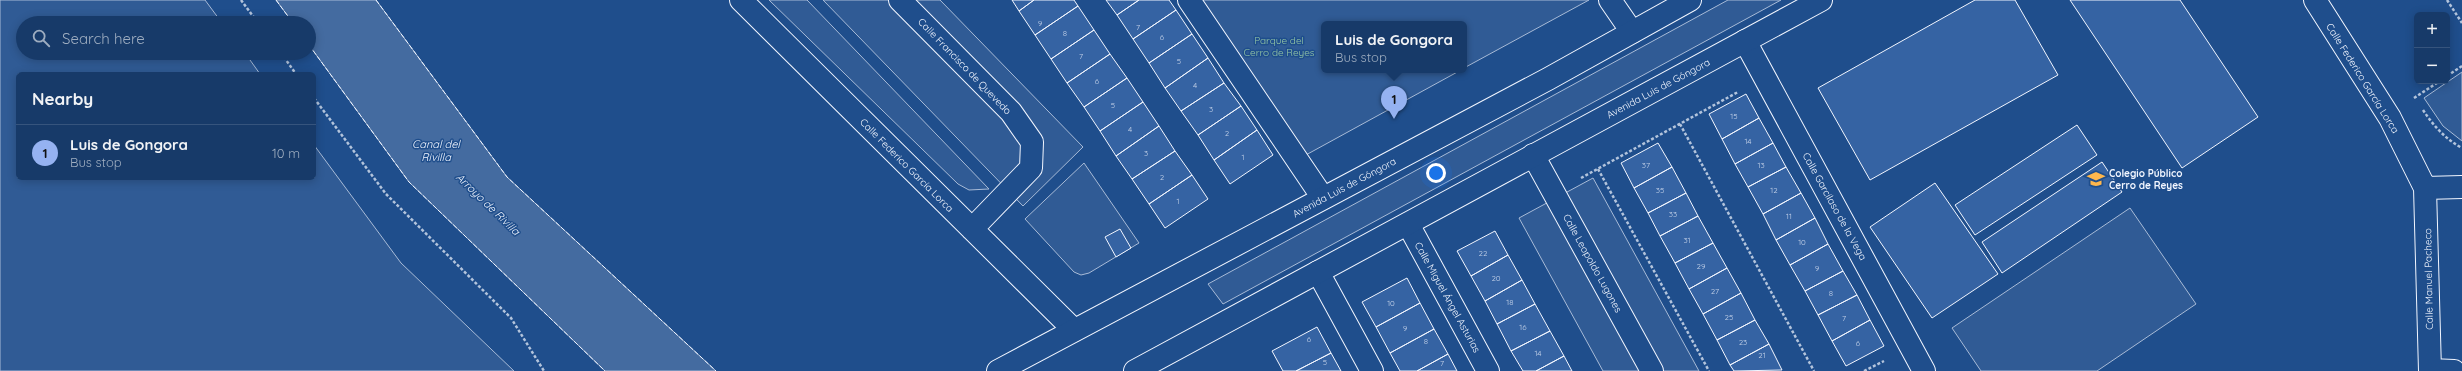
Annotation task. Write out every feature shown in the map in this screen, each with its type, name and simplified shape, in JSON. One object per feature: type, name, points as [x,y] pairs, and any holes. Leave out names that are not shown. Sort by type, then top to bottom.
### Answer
[{"type":"street","name":"Calle Federico García Lorca","points":[[741,0],[1074,330]]},
{"type":"street","name":"Calle Francisco de Quevedo","points":[[900,0],[1011,112],[1032,142],[1031,168],[972,229]]},
{"type":"street","points":[[1189,0],[1323,198]]},
{"type":"street","points":[[1610,0],[1632,32]]},
{"type":"street","name":"Avenida Luis de Góngora","points":[[998,371],[1690,0]]},
{"type":"street","name":"Avenida Luis de Góngora","points":[[1135,371],[1821,0]]},
{"type":"street","name":"Calle Federico García Lorca","points":[[2315,0],[2390,118],[2425,188]]},
{"type":"street","name":"Calle Garcilaso de la Vega","points":[[1745,41],[1924,371]]},
{"type":"street","name":"Calle Leopoldo Lugones","points":[[1534,155],[1652,371]]},
{"type":"street","points":[[2425,188],[2462,187]]},
{"type":"street","name":"Calle Manuel Pacheco","points":[[2425,188],[2430,371]]},
{"type":"street","name":"Calle Miguel Ángel Asturias","points":[[1408,224],[1488,371]]},
{"type":"street","points":[[1318,272],[1372,371]]},
{"type":"street","points":[[2430,371],[2454,371]]},
{"type":"path","points":[[241,0],[253,16]]},
{"type":"path","points":[[2447,0],[2462,23]]},
{"type":"path","points":[[286,60],[295,72]]},
{"type":"path","points":[[2450,74],[2462,66]]},
{"type":"path","points":[[1554,193],[1765,77]]},
{"type":"path","points":[[2435,84],[2414,98],[2433,124],[2452,142],[2462,148]]},
{"type":"path","points":[[316,101],[386,194],[511,318],[544,371]]},
{"type":"path","points":[[1680,124],[1814,371]]},
{"type":"path","points":[[1598,169],[1709,371]]},
{"type":"shaded area","points":[[0,0],[205,0],[217,16],[16,16],[16,60],[250,60],[259,72],[16,72],[16,180],[316,180],[316,148],[401,263],[514,371],[0,371]]},
{"type":"shaded area","points":[[769,0],[807,0],[989,189],[969,190],[958,184]]},
{"type":"shaded area","points":[[823,0],[940,0],[1083,147],[1023,206]]},
{"type":"shaded area","name":"Parque del Cerro de Reyes","points":[[1194,0],[1589,0],[1467,66],[1467,21],[1321,21],[1321,73],[1456,73],[1304,156]]},
{"type":"shaded area","points":[[1728,0],[1781,0],[1223,304],[1208,284]]},
{"type":"shaded area","points":[[2462,72],[2462,141],[2443,126],[2424,98],[2444,84],[2450,84],[2450,80]]},
{"type":"shaded area","points":[[1084,163],[1139,243],[1089,273],[1081,275],[1074,272],[1025,219]]},
{"type":"shaded area","points":[[1593,178],[1699,371],[1603,371],[1519,218]]},
{"type":"shaded area","points":[[2130,208],[2196,304],[2097,371],[1981,371],[1952,328]]},
{"type":"water","name":"Canal del Rivilla","points":[[276,0],[376,0],[507,177],[716,371],[605,371],[409,182],[316,55],[316,16],[288,16]]},
{"type":"building","points":[[1012,0],[1034,0],[1019,11]]},
{"type":"building","points":[[1034,0],[1074,0],[1078,6],[1035,35],[1019,11]]},
{"type":"building","points":[[1106,0],[1139,0],[1117,15]]},
{"type":"building","points":[[1139,0],[1169,0],[1176,10],[1133,39],[1117,15]]},
{"type":"building","points":[[1975,0],[2015,0],[2058,75],[1870,180],[1818,88]]},
{"type":"building","points":[[2070,0],[2180,0],[2258,117],[2182,168]]},
{"type":"building","points":[[1078,6],[1094,30],[1051,59],[1035,35]]},
{"type":"building","points":[[1176,10],[1192,34],[1149,63],[1133,39]]},
{"type":"building","points":[[1094,30],[1110,54],[1067,83],[1051,59]]},
{"type":"building","points":[[1192,34],[1208,58],[1165,88],[1149,63]]},
{"type":"building","points":[[1110,54],[1127,78],[1084,107],[1067,83]]},
{"type":"building","points":[[1208,58],[1224,83],[1181,111],[1165,88]]},
{"type":"building","points":[[1127,78],[1143,102],[1100,131],[1084,107]]},
{"type":"building","points":[[1224,83],[1241,106],[1198,135],[1181,111]]},
{"type":"building","points":[[1746,94],[1759,118],[1722,139],[1709,114]]},
{"type":"building","points":[[1143,102],[1159,126],[1116,156],[1100,131]]},
{"type":"building","points":[[1241,106],[1257,130],[1214,160],[1198,135]]},
{"type":"building","points":[[1759,118],[1773,143],[1735,164],[1722,139]]},
{"type":"building","points":[[2077,125],[2097,155],[1975,235],[1955,205]]},
{"type":"building","points":[[1159,126],[1175,151],[1132,179],[1116,156]]},
{"type":"building","points":[[1257,130],[1273,155],[1230,184],[1214,160]]},
{"type":"building","points":[[1658,143],[1672,167],[1634,188],[1621,163]]},
{"type":"building","points":[[1773,143],[1786,167],[1748,187],[1735,164]]},
{"type":"building","points":[[1175,151],[1192,175],[1149,204],[1132,179]]},
{"type":"building","points":[[2102,162],[2122,192],[2002,273],[1982,242]]},
{"type":"building","points":[[1672,167],[1686,193],[1648,213],[1634,188]]},
{"type":"building","points":[[1786,167],[1801,193],[1763,214],[1748,187]]},
{"type":"building","points":[[1192,175],[1208,199],[1165,228],[1149,204]]},
{"type":"building","points":[[1935,183],[1998,274],[1932,318],[1870,227]]},
{"type":"building","points":[[1686,193],[1698,216],[1660,236],[1648,213]]},
{"type":"building","points":[[1801,193],[1815,218],[1776,240],[1763,214]]},
{"type":"building","points":[[1698,216],[1713,243],[1675,263],[1660,236]]},
{"type":"building","points":[[1815,218],[1828,244],[1790,265],[1776,240]]},
{"type":"building","points":[[1120,229],[1131,248],[1116,257],[1105,237]]},
{"type":"building","points":[[1495,231],[1508,255],[1471,276],[1457,251]]},
{"type":"building","points":[[1713,243],[1727,268],[1689,289],[1675,263]]},
{"type":"building","points":[[1828,244],[1843,271],[1805,291],[1790,265]]},
{"type":"building","points":[[1508,255],[1522,280],[1485,301],[1471,276]]},
{"type":"building","points":[[1727,268],[1741,293],[1703,314],[1689,289]]},
{"type":"building","points":[[1843,271],[1857,295],[1818,315],[1805,291]]},
{"type":"building","points":[[1407,278],[1420,303],[1376,327],[1362,302]]},
{"type":"building","points":[[1522,280],[1535,304],[1497,324],[1485,301]]},
{"type":"building","points":[[1741,293],[1755,320],[1717,340],[1703,314]]},
{"type":"building","points":[[1857,295],[1870,320],[1832,341],[1818,315]]},
{"type":"building","points":[[1420,303],[1434,329],[1390,353],[1376,327]]},
{"type":"building","points":[[1535,304],[1550,331],[1511,351],[1497,324]]},
{"type":"building","points":[[1755,320],[1769,344],[1730,365],[1717,340]]},
{"type":"building","points":[[1870,320],[1884,346],[1846,366],[1832,341]]},
{"type":"building","points":[[1317,327],[1331,353],[1296,371],[1283,371],[1272,351]]},
{"type":"building","points":[[1434,329],[1448,354],[1417,371],[1400,371],[1390,353]]},
{"type":"building","points":[[1550,331],[1564,356],[1536,371],[1523,371],[1511,351]]},
{"type":"building","points":[[1769,344],[1782,370],[1734,371],[1730,365]]},
{"type":"building","points":[[1331,353],[1341,371],[1296,371]]},
{"type":"building","points":[[1448,354],[1457,371],[1417,371]]},
{"type":"building","points":[[1564,356],[1572,371],[1536,371]]},
{"type":"fence","points":[[276,0],[288,16]]},
{"type":"fence","points":[[376,0],[507,177],[716,371]]},
{"type":"fence","points":[[316,55],[409,182],[605,371]]},
{"type":"place","name":"Luis de Gongora","points":[[1394,119]]},
{"type":"place","name":"Colegio Público Cerro de Reyes","points":[[2096,179]]},
{"type":"water label","name":"Arroyo de Rivilla","points":[[488,204]]}]
